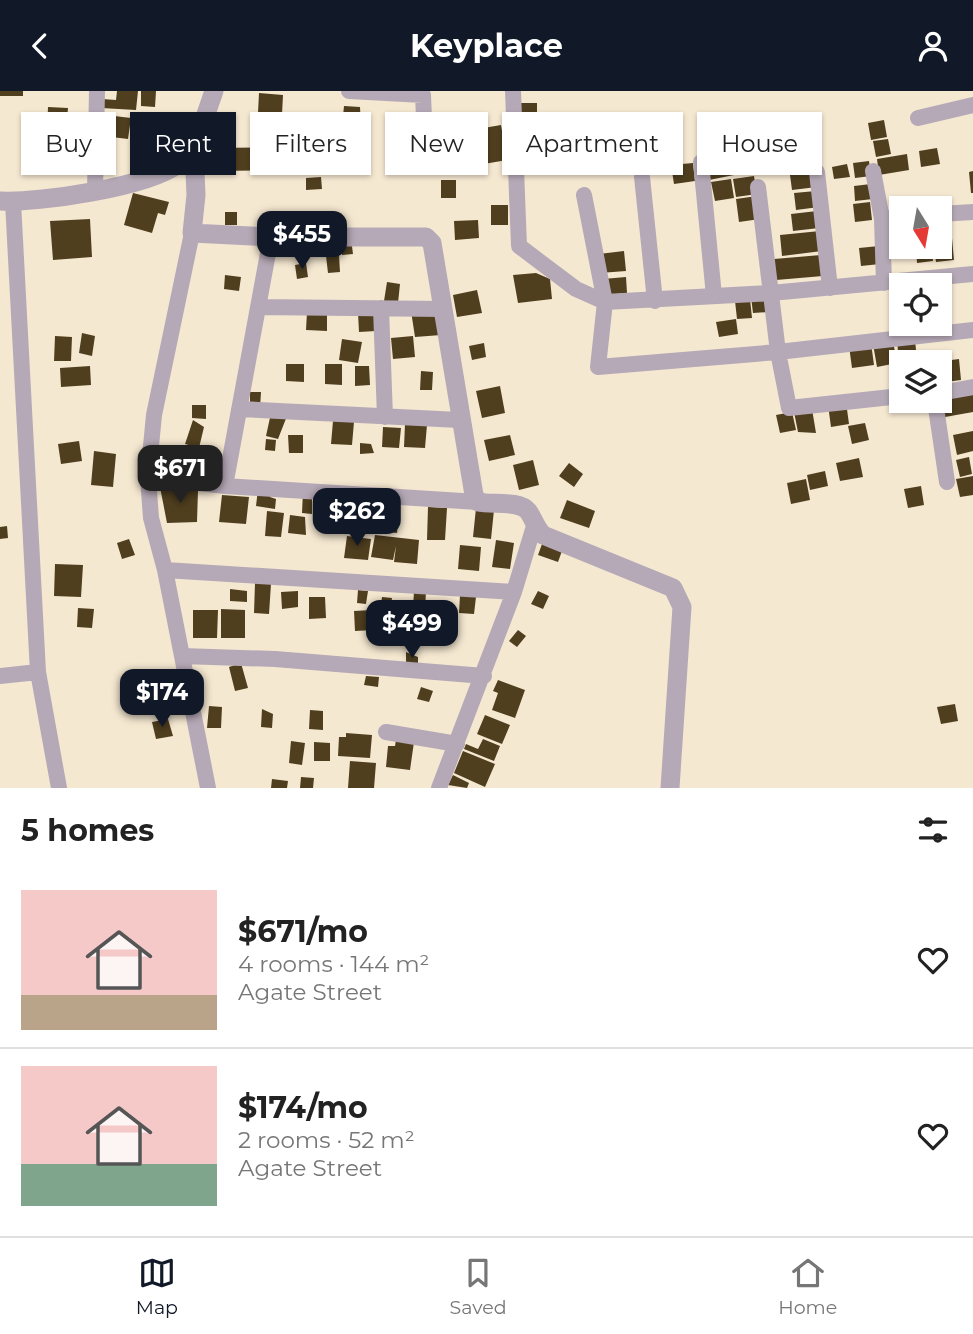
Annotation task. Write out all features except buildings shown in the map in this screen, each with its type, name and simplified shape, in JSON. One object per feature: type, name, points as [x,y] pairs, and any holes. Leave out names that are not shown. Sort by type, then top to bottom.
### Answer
[{"type":"street","points":[[95,190],[97,91]]},
{"type":"street","points":[[207,112],[214,91]]},
{"type":"street","points":[[349,91],[423,95],[424,112]]},
{"type":"street","points":[[513,91],[519,246],[576,289],[605,302],[771,293],[973,274]]},
{"type":"street","points":[[918,118],[973,105]]},
{"type":"street","points":[[873,171],[882,219],[884,283]]},
{"type":"street","points":[[59,788],[37,672],[6,202],[95,190],[150,175]]},
{"type":"street","points":[[195,175],[192,233],[154,415],[148,477],[151,518],[165,569],[208,788]]},
{"type":"street","points":[[702,175],[714,296]]},
{"type":"street","points":[[817,175],[831,288]]},
{"type":"street","points":[[642,177],[655,301]]},
{"type":"street","points":[[758,187],[778,352],[789,408],[889,397]]},
{"type":"street","points":[[584,195],[605,302],[598,367],[778,352],[973,330]]},
{"type":"street","points":[[952,213],[973,212]]},
{"type":"street","points":[[882,219],[889,218]]},
{"type":"street","points":[[192,233],[271,237],[426,237],[432,243],[459,420],[474,495],[478,502]]},
{"type":"street","points":[[225,486],[271,237]]},
{"type":"street","points":[[258,307],[444,309]]},
{"type":"street","points":[[381,309],[385,417]]},
{"type":"street","points":[[952,391],[973,387]]},
{"type":"street","points":[[239,409],[459,420]]},
{"type":"street","points":[[937,413],[947,482]]},
{"type":"street","points":[[148,477],[225,486],[521,506],[529,512],[534,526],[543,535],[673,588],[682,607],[670,788]]},
{"type":"street","points":[[439,788],[484,676],[534,526]]},
{"type":"street","points":[[165,569],[514,592]]},
{"type":"street","points":[[182,656],[275,659],[484,676]]},
{"type":"street","points":[[0,676],[37,672]]},
{"type":"street","points":[[386,732],[457,744]]}]
